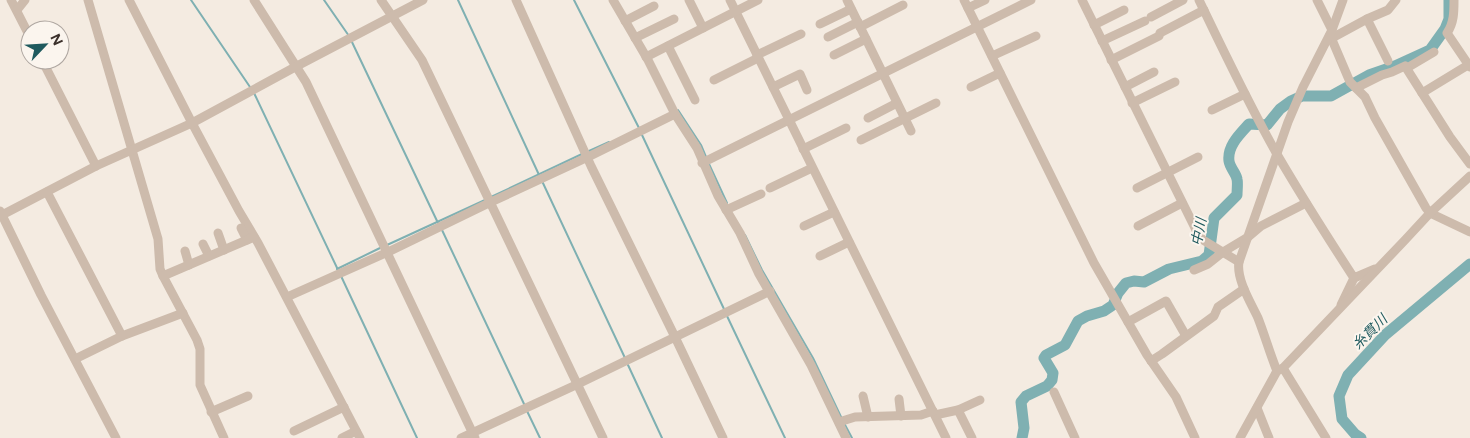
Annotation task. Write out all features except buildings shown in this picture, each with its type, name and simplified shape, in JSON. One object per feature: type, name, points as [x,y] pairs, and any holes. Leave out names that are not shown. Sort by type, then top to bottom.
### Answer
[{"type":"street","points":[[11,0],[21,20]]},
{"type":"street","points":[[16,10],[25,0]]},
{"type":"street","points":[[88,0],[158,239],[160,269],[197,340],[200,349],[200,386],[224,438]]},
{"type":"street","points":[[129,0],[251,238],[287,297],[358,435],[342,438]]},
{"type":"street","points":[[254,0],[306,82],[474,435]]},
{"type":"street","points":[[381,0],[422,60],[603,438]]},
{"type":"street","points":[[116,438],[1,213],[48,192],[96,166],[192,123],[423,0]]},
{"type":"street","points":[[516,0],[588,157],[723,438]]},
{"type":"street","points":[[613,0],[646,57],[674,114],[697,148],[718,196],[740,233],[759,274],[842,421],[846,438]]},
{"type":"street","points":[[689,0],[703,28]]},
{"type":"street","points":[[730,0],[946,438]]},
{"type":"street","points":[[646,57],[758,0]]},
{"type":"street","points":[[847,0],[911,131]]},
{"type":"street","points":[[985,0],[966,4],[1094,263],[1151,361],[1176,397],[1195,438]]},
{"type":"street","points":[[702,163],[1031,0]]},
{"type":"street","points":[[1082,0],[1199,236],[1202,240],[1240,262]]},
{"type":"street","points":[[1102,41],[1183,0]]},
{"type":"street","points":[[1198,0],[1277,153],[1306,203],[1354,278]]},
{"type":"street","points":[[1318,0],[1354,86],[1365,97],[1426,208],[1430,213],[1470,232]]},
{"type":"street","points":[[1326,438],[1280,370],[1244,289],[1238,268],[1288,122],[1303,87],[1331,34],[1343,0]]},
{"type":"street","points":[[1331,34],[1388,10],[1396,0]]},
{"type":"street","points":[[1422,93],[1469,66],[1447,33],[1454,17],[1454,0]]},
{"type":"street","points":[[828,38],[903,5]]},
{"type":"street","points":[[625,21],[654,6]]},
{"type":"street","points":[[820,24],[851,9]]},
{"type":"street","points":[[1094,25],[1124,10]]},
{"type":"street","points":[[1112,60],[1204,10]]},
{"type":"street","points":[[635,38],[674,19]]},
{"type":"street","points":[[1367,19],[1388,61]]},
{"type":"street","points":[[714,80],[801,34]]},
{"type":"street","points":[[992,56],[1036,36]]},
{"type":"street","points":[[834,55],[866,39]]},
{"type":"street","points":[[668,46],[695,100]]},
{"type":"street","points":[[1354,86],[1405,66],[1407,68],[1434,52]]},
{"type":"street","points":[[1407,68],[1450,137],[1470,164]]},
{"type":"street","points":[[47,70],[96,166]]},
{"type":"street","points":[[1125,87],[1154,72]]},
{"type":"street","points":[[971,87],[1000,73]]},
{"type":"street","points":[[773,87],[800,74],[807,90]]},
{"type":"street","points":[[1132,103],[1176,82]]},
{"type":"street","points":[[1212,110],[1245,94]]},
{"type":"street","points":[[868,118],[897,103]]},
{"type":"street","points":[[861,140],[936,103]]},
{"type":"street","points":[[287,297],[388,252],[674,114]]},
{"type":"street","points":[[803,149],[846,128]]},
{"type":"street","points":[[1137,188],[1198,157]]},
{"type":"street","points":[[770,188],[812,168]]},
{"type":"street","points":[[1240,438],[1280,370],[1430,213],[1470,176]]},
{"type":"street","points":[[48,192],[122,336]]},
{"type":"street","points":[[726,210],[761,194]]},
{"type":"street","points":[[1138,226],[1182,203]]},
{"type":"street","points":[[1194,270],[1208,264],[1223,252],[1248,237],[1260,226],[1306,203]]},
{"type":"street","points":[[804,226],[834,212]]},
{"type":"street","points":[[241,228],[251,238]]},
{"type":"street","points":[[218,233],[224,250]]},
{"type":"street","points":[[163,276],[251,238]]},
{"type":"street","points":[[820,256],[849,242]]},
{"type":"street","points":[[203,244],[209,256]]},
{"type":"street","points":[[185,251],[189,265]]},
{"type":"street","points":[[1338,311],[1354,278],[1378,268]]},
{"type":"street","points":[[1151,361],[1214,316],[1218,308],[1244,289]]},
{"type":"street","points":[[461,438],[474,435],[770,291]]},
{"type":"street","points":[[1128,322],[1166,301],[1186,336]]},
{"type":"street","points":[[75,360],[122,336],[183,313]]},
{"type":"street","points":[[1054,392],[1075,438]]},
{"type":"street","points":[[212,412],[248,396]]},
{"type":"street","points":[[863,396],[868,417]]},
{"type":"street","points":[[899,400],[901,416]]},
{"type":"street","points":[[842,421],[855,417],[921,415],[958,410],[980,400]]},
{"type":"street","points":[[294,431],[344,407]]},
{"type":"street","points":[[1257,408],[1269,438]]},
{"type":"street","points":[[958,410],[972,438]]},
{"type":"waterway","points":[[191,0],[250,87]]},
{"type":"waterway","points":[[324,0],[349,36]]},
{"type":"waterway","points":[[458,0],[540,177]]},
{"type":"waterway","points":[[574,0],[639,128]]},
{"type":"waterway","name":"中川","points":[[1022,438],[1024,428],[1021,402],[1026,396],[1047,386],[1052,380],[1053,373],[1044,358],[1065,345],[1078,321],[1104,311],[1113,305],[1118,293],[1126,283],[1134,281],[1144,282],[1169,269],[1202,261],[1209,255],[1214,218],[1237,195],[1237,179],[1229,161],[1230,150],[1249,124],[1267,125],[1280,109],[1291,101],[1302,96],[1331,96],[1369,75],[1395,66],[1430,50],[1445,29],[1449,19],[1449,0]]},
{"type":"waterway","points":[[351,40],[438,223]]},
{"type":"waterway","points":[[254,93],[339,272]]},
{"type":"waterway","points":[[678,110],[701,145],[706,157]]},
{"type":"waterway","points":[[642,135],[724,309]]},
{"type":"waterway","points":[[589,151],[609,142]]},
{"type":"waterway","points":[[491,197],[582,154]]},
{"type":"waterway","points":[[709,164],[727,203]]},
{"type":"waterway","points":[[542,181],[625,358]]},
{"type":"waterway","points":[[387,245],[485,200]]},
{"type":"waterway","points":[[442,230],[525,406]]},
{"type":"waterway","points":[[745,235],[762,270],[813,358],[842,419]]},
{"type":"waterway","points":[[337,269],[380,248]]},
{"type":"waterway","name":"糸貫川","points":[[1361,438],[1342,419],[1339,396],[1348,375],[1385,335],[1470,264]]},
{"type":"waterway","points":[[341,276],[417,438]]},
{"type":"waterway","points":[[727,316],[785,438]]},
{"type":"waterway","points":[[628,365],[662,438]]},
{"type":"waterway","points":[[527,411],[540,438]]},
{"type":"waterway","points":[[844,423],[852,438]]}]
